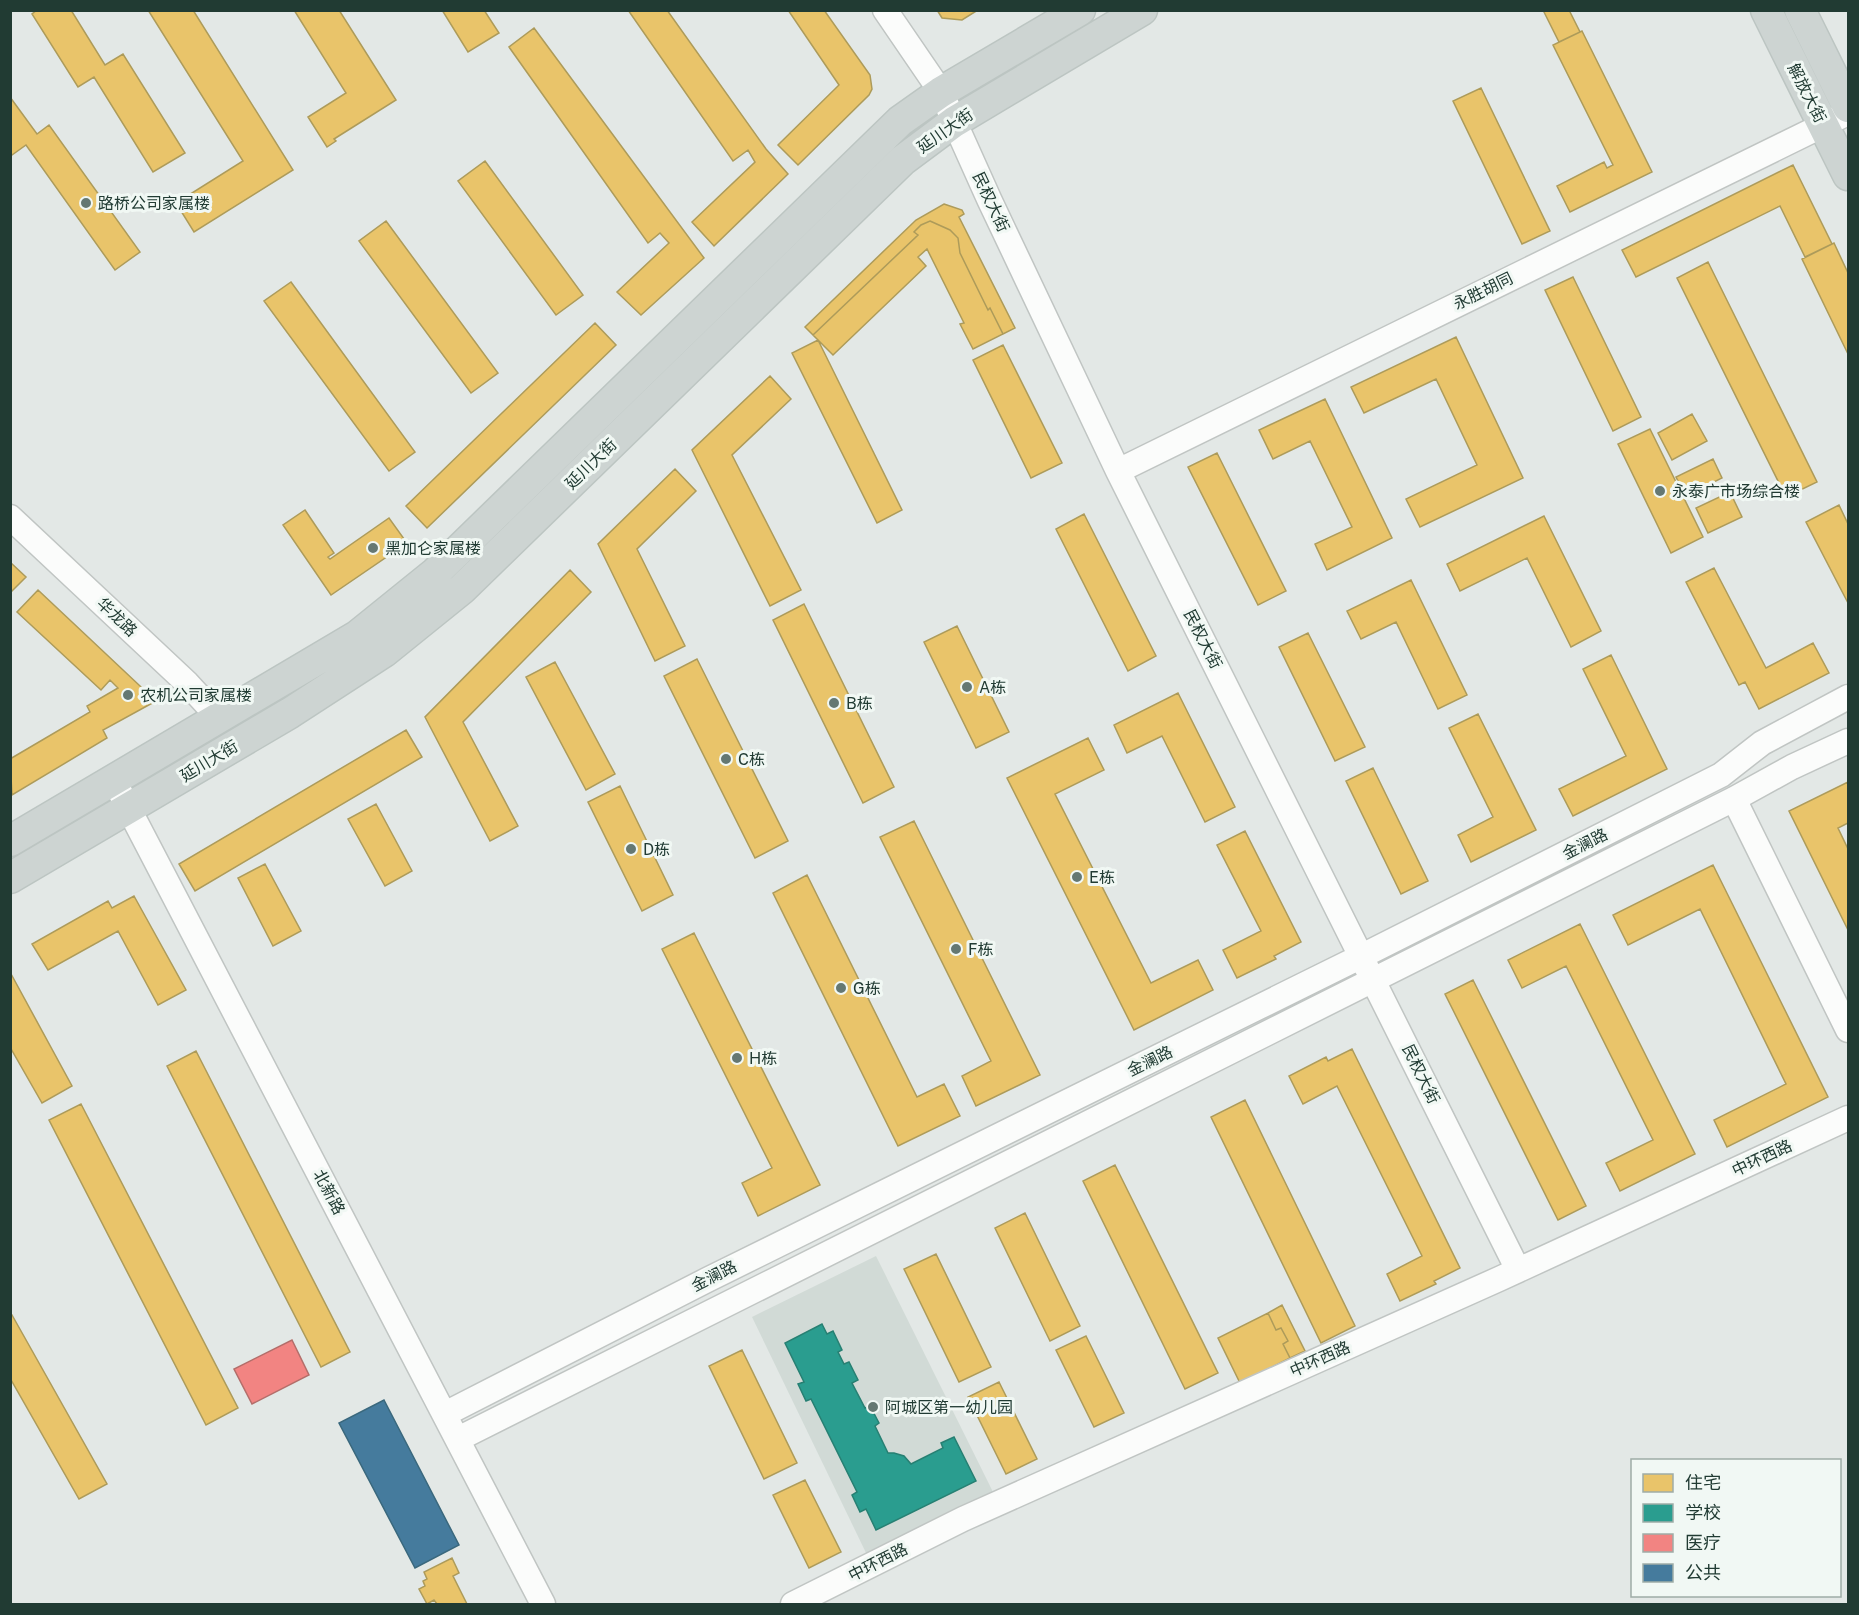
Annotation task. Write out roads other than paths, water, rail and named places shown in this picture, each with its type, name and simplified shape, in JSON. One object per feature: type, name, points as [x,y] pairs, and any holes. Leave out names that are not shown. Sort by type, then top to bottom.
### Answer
[{"type":"main road","name":"延川大街","points":[[10,842],[357,636],[435,573],[900,121],[941,92],[1080,10]]},
{"type":"main road","name":"延川大街","points":[[10,878],[290,713],[384,652],[462,589],[903,160],[954,122],[1142,10]]},
{"type":"main road","name":"解放大街","points":[[1766,10],[1836,119],[1848,175]]},
{"type":"main road","name":"解放大街","points":[[1800,10],[1848,107]]},
{"type":"street","name":"民权大街","points":[[885,10],[941,92],[1118,471],[1518,1270]]},
{"type":"street","name":"永胜胡同","points":[[1118,471],[1836,119]]},
{"type":"street","name":"华龙路","points":[[10,517],[187,683],[220,719]]},
{"type":"street","name":"金澜路","points":[[445,1414],[715,1275],[1362,957],[1721,775],[1762,743],[1848,697]]},
{"type":"street","name":"金澜路","points":[[458,1439],[1734,799],[1792,767],[1848,741]]},
{"type":"street","name":"北新路","points":[[114,780],[543,1605]]},
{"type":"street","points":[[1734,799],[1848,1030]]},
{"type":"street","name":"中环西路","points":[[793,1605],[963,1519],[1518,1270],[1848,1118]]},
{"type":"place","name":"路桥公司家属楼","points":[[86,203]]},
{"type":"place","name":"永泰广市场综合楼","points":[[1660,491]]},
{"type":"place","name":"黑加仑家属楼","points":[[373,548]]},
{"type":"place","name":"A栋","points":[[967,687]]},
{"type":"place","name":"农机公司家属楼","points":[[128,695]]},
{"type":"place","name":"B栋","points":[[834,703]]},
{"type":"place","name":"C栋","points":[[726,759]]},
{"type":"place","name":"D栋","points":[[631,849]]},
{"type":"place","name":"E栋","points":[[1077,877]]},
{"type":"place","name":"F栋","points":[[956,949]]},
{"type":"place","name":"G栋","points":[[841,988]]},
{"type":"place","name":"H栋","points":[[737,1058]]},
{"type":"place","name":"阿城区第一幼儿园","points":[[873,1407]]}]
